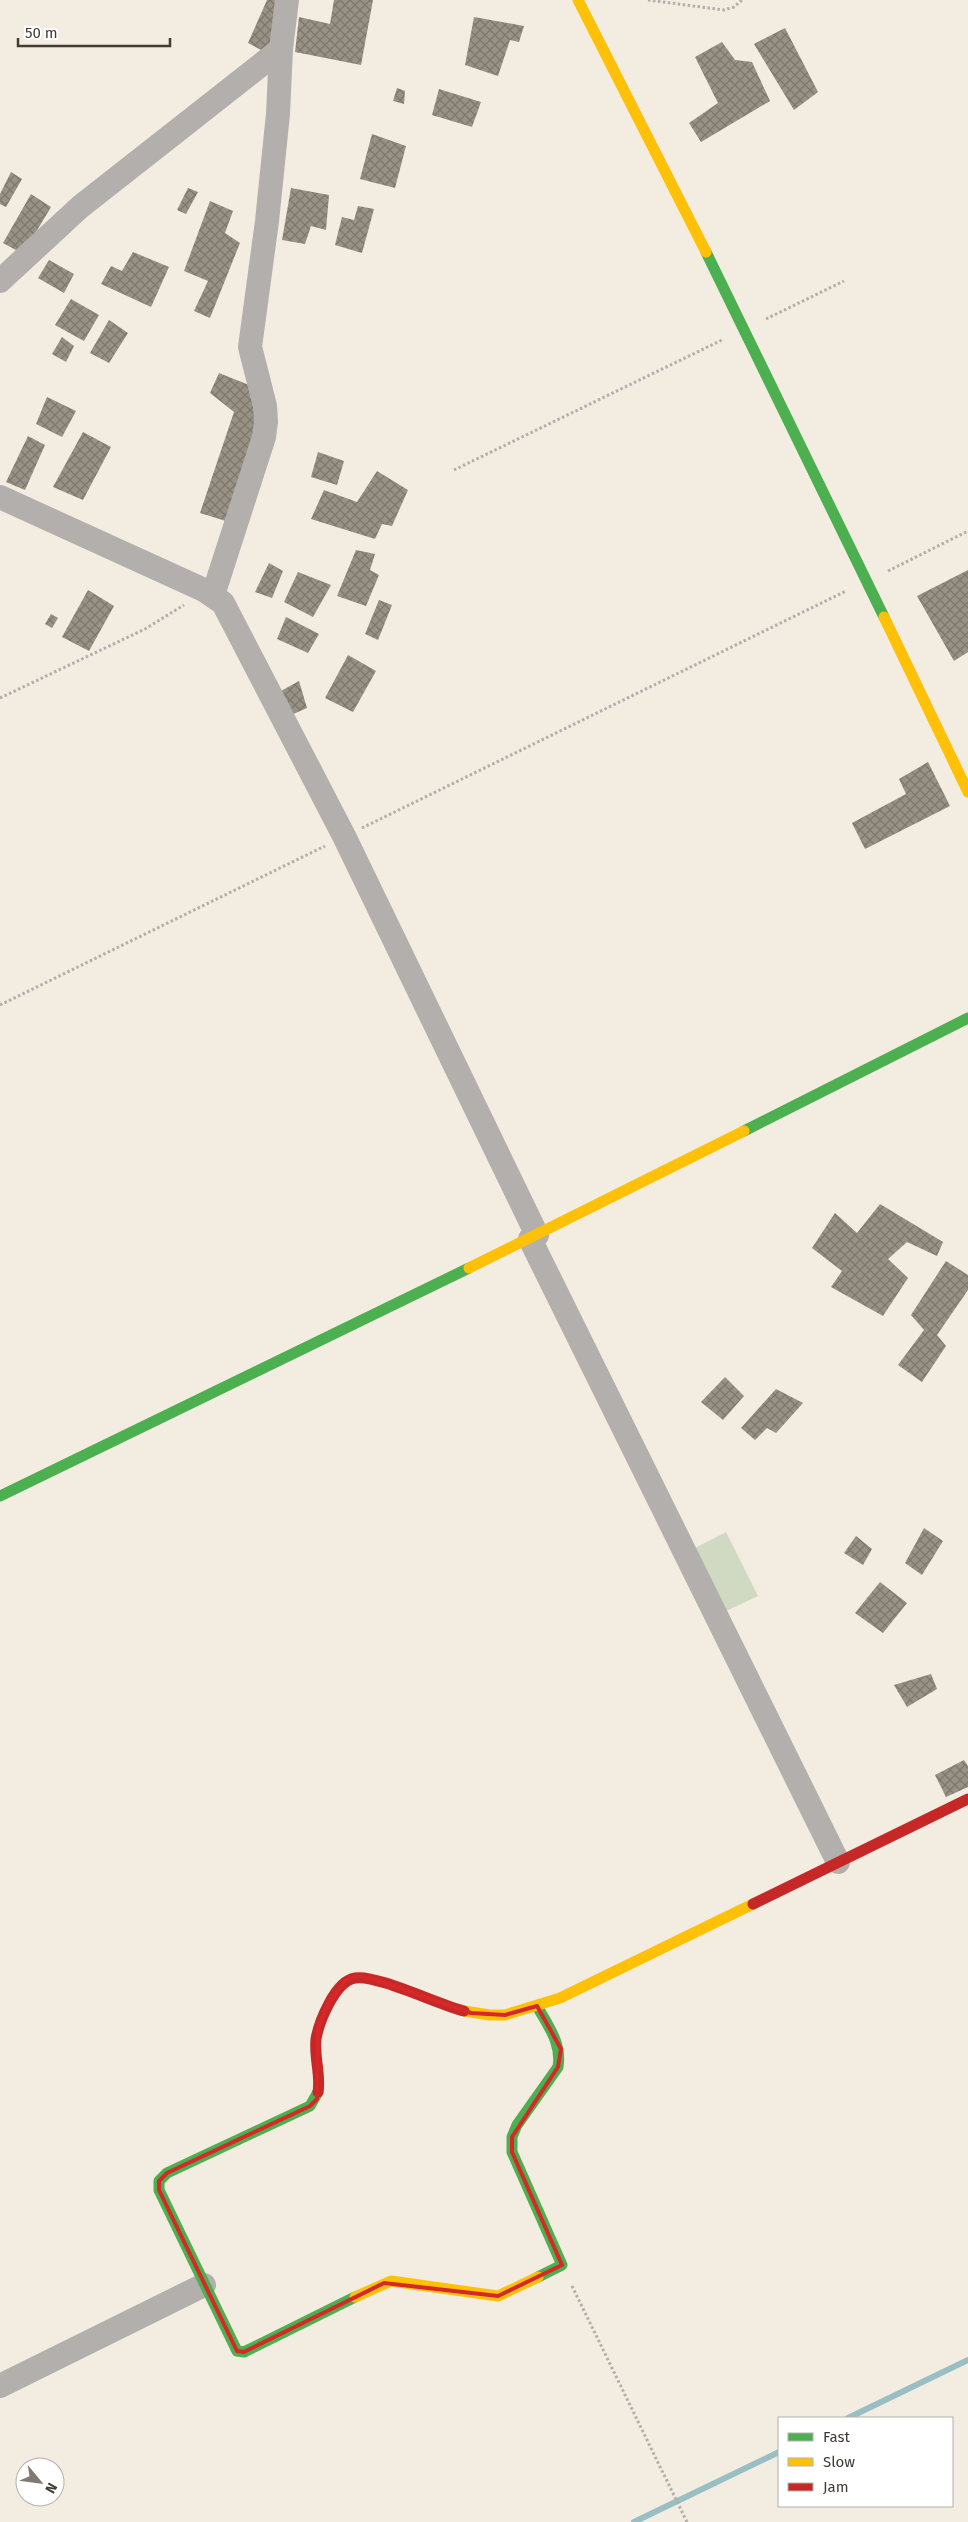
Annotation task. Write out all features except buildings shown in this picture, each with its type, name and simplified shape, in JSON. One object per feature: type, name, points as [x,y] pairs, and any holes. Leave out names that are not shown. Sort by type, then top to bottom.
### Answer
[{"type":"street","points":[[208,592],[264,437],[266,422],[265,406],[250,347],[272,172],[281,49],[287,0]]},
{"type":"street","points":[[578,0],[745,329],[968,792]]},
{"type":"street","points":[[0,281],[80,207],[281,49]]},
{"type":"street","points":[[0,497],[208,592],[223,602],[344,836],[838,1862]]},
{"type":"street","points":[[0,1496],[530,1224],[968,1018]]},
{"type":"street","points":[[537,2006],[561,2049],[561,2058],[558,2067],[517,2125],[512,2137],[512,2152],[562,2265],[498,2296],[391,2281],[244,2352],[237,2351],[232,2346],[159,2190],[159,2181],[166,2173],[310,2106],[317,2098],[320,2090],[315,2054],[318,2028],[328,2004],[345,1981],[356,1976],[373,1979],[482,2015],[505,2015],[537,2006],[560,1998],[968,1799]]},
{"type":"street","points":[[0,2386],[204,2285]]},
{"type":"path","points":[[648,0],[724,10],[742,0]]},
{"type":"path","points":[[454,470],[844,281]]},
{"type":"path","points":[[0,1005],[968,531]]},
{"type":"path","points":[[0,698],[145,629],[208,592]]},
{"type":"path","points":[[562,2265],[686,2522]]},
{"type":"highlighted area","points":[[356,1976],[373,1979],[471,2013],[505,2015],[537,2006],[561,2049],[558,2067],[512,2137],[512,2152],[562,2265],[498,2296],[384,2283],[244,2352],[237,2351],[159,2190],[159,2181],[167,2173],[310,2106],[317,2099],[318,2028],[328,2004],[345,1981]]},
{"type":"green space","points":[[726,1532],[758,1596],[724,1612],[695,1548]]},
{"type":"waterway","points":[[850,2417],[968,2360]]},
{"type":"waterway","points":[[634,2522],[778,2452]]},
{"type":"traffic: fast","points":[[706,252],[884,617]]},
{"type":"traffic: fast","points":[[744,1131],[968,1018]]},
{"type":"traffic: fast","points":[[0,1496],[469,1268]]},
{"type":"traffic: fast","points":[[537,2006],[556,2042],[559,2058],[558,2067],[517,2125],[512,2137],[512,2152],[562,2265],[538,2277]]},
{"type":"traffic: fast","points":[[318,2092],[310,2106],[167,2173],[159,2181],[159,2190],[237,2351],[244,2352],[355,2297]]},
{"type":"traffic: slow","points":[[578,0],[706,252]]},
{"type":"traffic: slow","points":[[884,617],[968,792]]},
{"type":"traffic: slow","points":[[469,1268],[744,1131]]},
{"type":"traffic: slow","points":[[464,2011],[505,2015],[560,1998],[753,1904]]},
{"type":"traffic: slow","points":[[355,2297],[391,2281],[498,2296],[538,2277]]},
{"type":"traffic: jam","points":[[753,1904],[968,1799]]},
{"type":"traffic: jam","points":[[318,2092],[316,2039],[329,2003],[341,1986],[348,1981],[355,1978],[377,1981],[464,2011]]}]
